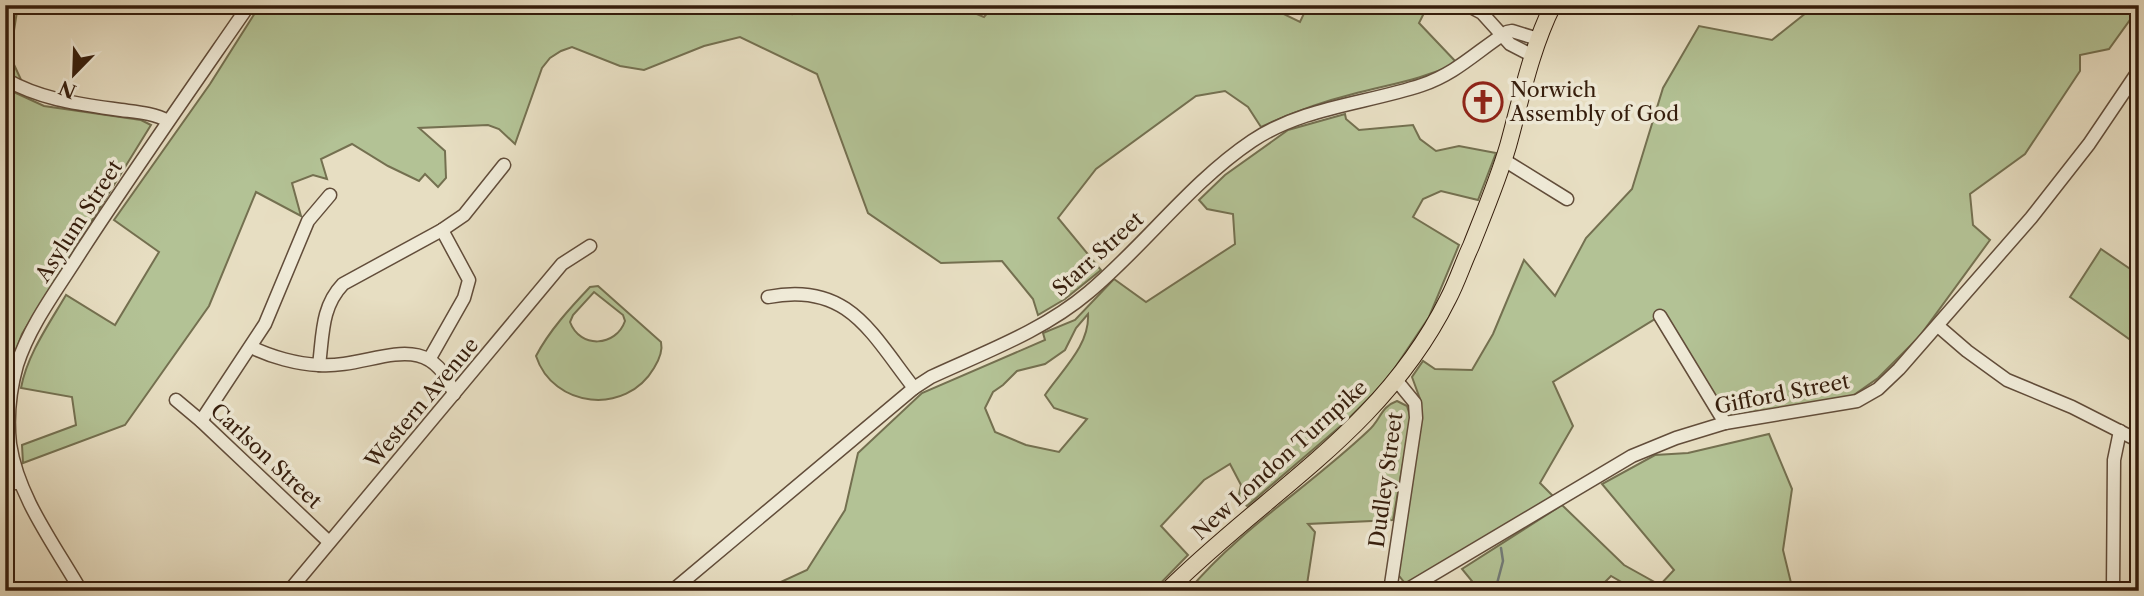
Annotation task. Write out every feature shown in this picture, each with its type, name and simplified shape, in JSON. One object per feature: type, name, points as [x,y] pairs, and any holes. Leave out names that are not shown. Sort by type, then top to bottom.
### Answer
[{"type":"main road","name":"New London Turnpike","points":[[1167,591],[1205,555],[1348,433],[1397,381],[1423,345],[1449,298],[1504,160],[1538,39],[1553,5]]},
{"type":"street","name":"Asylum Street","points":[[81,591],[20,483],[11,446],[9,421],[9,400],[18,365],[30,334],[69,270],[249,5]]},
{"type":"street","points":[[1467,5],[1482,13],[1515,47],[1533,56]]},
{"type":"street","points":[[1502,35],[1512,31],[1538,39]]},
{"type":"street","name":"Starr Street","points":[[672,591],[914,388],[931,377],[1050,322],[1090,292],[1220,166],[1252,141],[1287,121],[1411,89],[1439,79],[1469,61],[1502,35]]},
{"type":"street","name":"Gifford Street","points":[[1405,591],[1632,456],[1676,438],[1725,424],[1857,401],[1878,389],[1938,326],[2031,218],[2088,144],[2139,70]]},
{"type":"street","points":[[5,79],[29,92],[50,99],[146,113],[168,121]]},
{"type":"street","points":[[1504,160],[1567,199]]},
{"type":"street","points":[[319,365],[327,308],[332,295],[344,284],[464,215],[504,165]]},
{"type":"street","points":[[201,421],[265,324],[308,221],[330,195]]},
{"type":"street","points":[[429,358],[464,298],[469,280],[442,230]]},
{"type":"street","name":"Western Avenue","points":[[289,591],[562,264],[590,246]]},
{"type":"street","points":[[768,297],[804,294],[842,305],[861,321],[914,388]]},
{"type":"street","points":[[1660,316],[1725,424]]},
{"type":"street","points":[[1938,326],[2007,380],[2072,407],[2139,441]]},
{"type":"street","points":[[251,347],[265,354],[319,365],[345,364],[411,352],[429,358],[449,380],[454,394]]},
{"type":"street","name":"Dudley Street","points":[[1390,591],[1416,418],[1415,402],[1397,381]]},
{"type":"street","name":"Carlson Street","points":[[176,400],[329,542]]},
{"type":"street","points":[[2113,591],[2114,460],[2120,431]]},
{"type":"street","points":[[5,483],[20,483]]},
{"type":"green space","points":[[5,5],[18,5],[10,56],[23,84],[5,72]]},
{"type":"green space","points":[[260,5],[780,5],[792,14],[799,5],[955,5],[984,17],[994,5],[1265,5],[1300,22],[1308,5],[1428,5],[1419,23],[1457,63],[1418,78],[1318,104],[1261,127],[1248,107],[1225,91],[1196,96],[1096,169],[1058,218],[1101,270],[1065,299],[1038,315],[1033,299],[1002,261],[941,263],[868,213],[817,74],[740,37],[704,46],[644,70],[620,66],[572,47],[550,58],[542,68],[515,144],[499,129],[488,125],[419,128],[445,151],[446,178],[438,187],[425,174],[419,181],[352,144],[321,159],[327,179],[313,175],[292,183],[301,216],[256,192],[209,306],[125,425],[23,463],[22,445],[76,425],[72,397],[21,388],[39,340],[66,295],[115,325],[159,252],[114,220],[210,84]]},
{"type":"green space","points":[[1816,5],[2135,5],[2132,17],[2109,49],[2080,55],[2080,71],[2025,154],[1970,194],[1973,225],[1990,240],[1919,337],[1878,378],[1851,397],[1717,420],[1660,316],[1553,382],[1573,426],[1540,483],[1554,497],[1410,583],[1404,582],[1396,572],[1420,415],[1420,399],[1412,377],[1423,361],[1435,369],[1472,370],[1493,334],[1524,260],[1555,296],[1586,238],[1632,189],[1663,88],[1699,26],[1772,40]]},
{"type":"green space","points":[[5,88],[44,106],[141,120],[151,125],[22,334],[5,382]]},
{"type":"green space","points":[[1345,114],[1346,119],[1359,130],[1413,125],[1420,139],[1436,151],[1459,146],[1496,153],[1478,200],[1441,191],[1423,199],[1413,217],[1459,245],[1429,317],[1386,381],[1343,424],[1247,506],[1238,499],[1241,485],[1230,464],[1204,480],[1161,526],[1188,555],[1153,591],[761,591],[807,570],[845,510],[858,453],[922,393],[1045,340],[1043,333],[1075,320],[1114,279],[1146,302],[1235,244],[1233,214],[1207,209],[1199,200],[1225,175],[1288,130]],"holes":[[[1088,314],[1080,347],[1045,395],[1054,408],[1087,419],[1059,452],[1026,445],[995,432],[985,408],[993,392],[1017,371],[1045,364],[1065,350],[1076,328]]]},
{"type":"green space","points":[[2101,249],[2139,275],[2139,346],[2070,297]]},
{"type":"green space","points":[[598,286],[661,342],[657,362],[642,383],[626,394],[609,399],[573,395],[558,387],[545,373],[536,356],[568,311],[590,287]],"holes":[[[594,292],[623,315],[625,321],[620,330],[606,340],[589,340],[582,337],[570,322]]]},
{"type":"green space","points":[[1397,401],[1407,406],[1411,419],[1393,520],[1308,524],[1315,532],[1306,591],[1188,591],[1230,548],[1346,451],[1372,427],[1387,407]]},
{"type":"green space","points":[[1769,434],[1792,489],[1783,550],[1793,591],[1637,591],[1611,576],[1596,591],[1480,591],[1462,569],[1562,505],[1624,565],[1660,585],[1674,570],[1602,484],[1655,455],[1688,453]]},
{"type":"waterway","points":[[1495,591],[1503,561],[1501,548]]},
{"type":"place","name":"Norwich Assembly of God","points":[[1483,102]]}]
